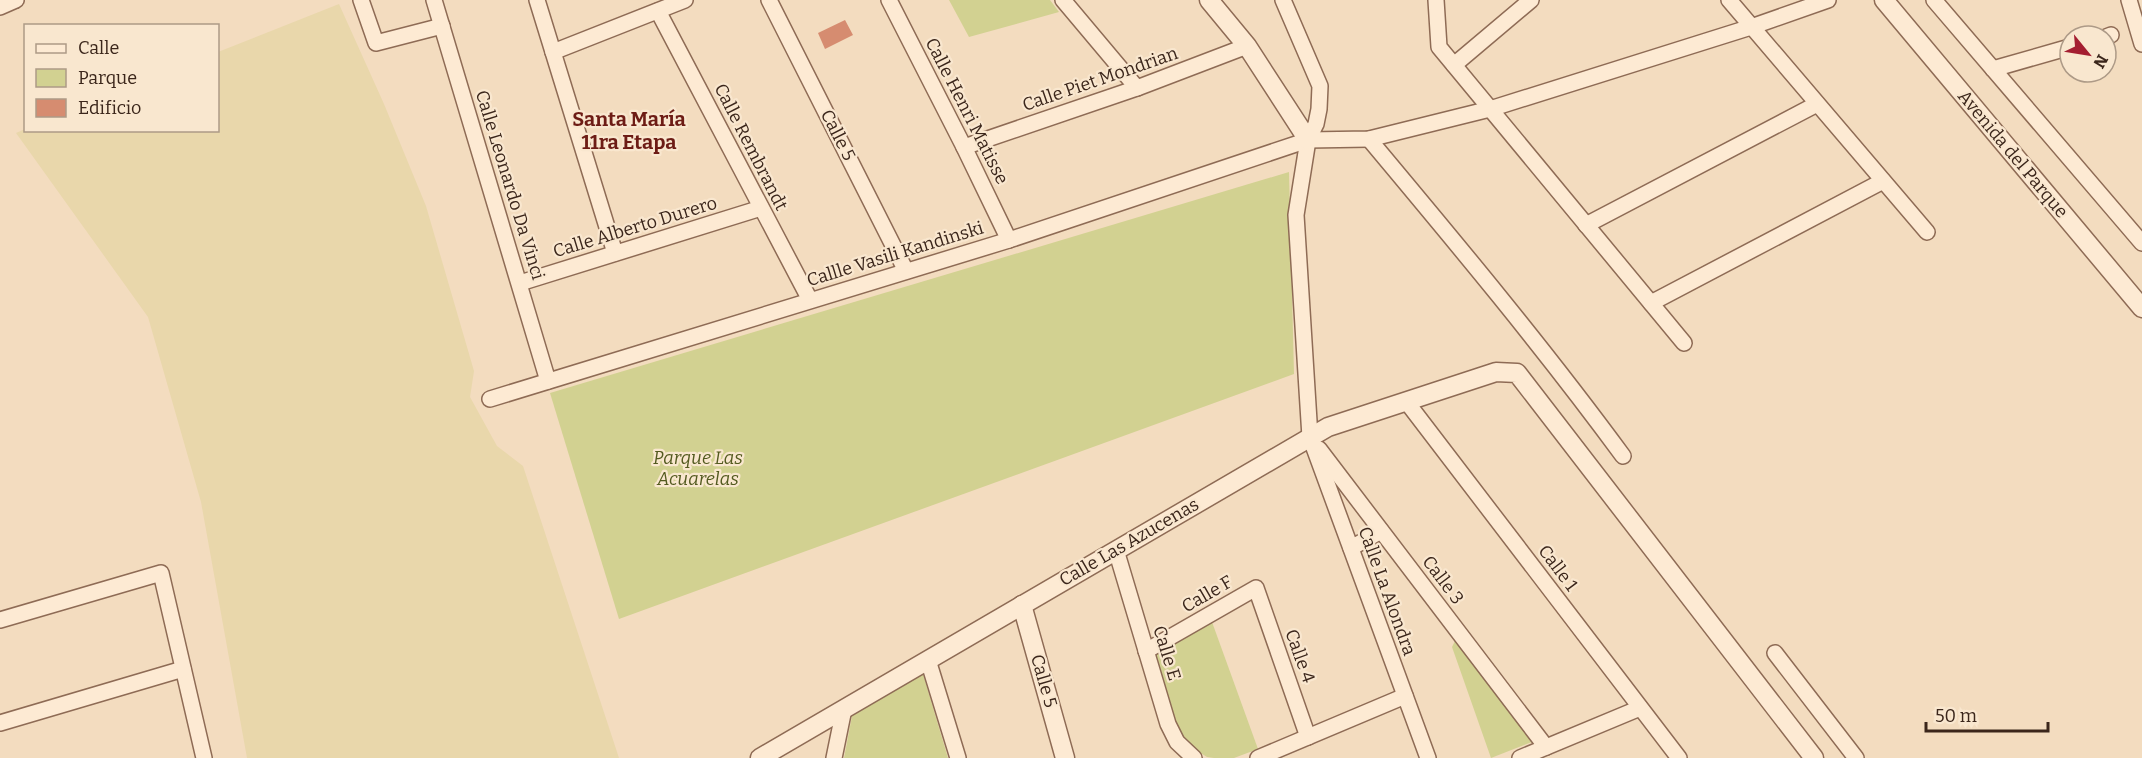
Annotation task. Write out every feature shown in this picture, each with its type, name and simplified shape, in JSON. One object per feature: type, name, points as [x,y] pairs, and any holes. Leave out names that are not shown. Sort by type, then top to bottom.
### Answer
[{"type":"street","points":[[0,6],[16,0]]},
{"type":"street","points":[[361,0],[376,43],[441,26]]},
{"type":"street","name":"Calle Leonardo Da Vinci","points":[[434,0],[548,381]]},
{"type":"street","points":[[537,0],[615,254]]},
{"type":"street","points":[[553,52],[685,0]]},
{"type":"street","name":"Calle 5","points":[[769,0],[906,271]]},
{"type":"street","name":"Calle Henri Matisse","points":[[889,0],[1009,240]]},
{"type":"street","points":[[1063,0],[1137,88]]},
{"type":"street","points":[[1209,0],[1247,46],[1308,140]]},
{"type":"street","name":"Calle La Alondra","points":[[1283,0],[1320,86],[1317,116],[1308,140],[1296,215],[1310,437],[1428,758]]},
{"type":"street","points":[[1436,0],[1439,47],[1684,343]]},
{"type":"street","points":[[1454,65],[1531,0]]},
{"type":"street","points":[[1729,0],[1927,232]]},
{"type":"street","name":"Callle Vasili Kandinski","points":[[490,399],[1009,240],[1308,140],[1369,139],[1490,109],[1751,27],[1828,0]]},
{"type":"street","name":"Avenida del Parque","points":[[1884,0],[2142,308]]},
{"type":"street","points":[[1934,0],[2142,243]]},
{"type":"street","points":[[2129,0],[2142,44]]},
{"type":"street","name":"Calle Rembrandt","points":[[658,10],[810,300]]},
{"type":"street","name":"Calle Piet Mondrian","points":[[964,147],[1137,88],[1247,46]]},
{"type":"street","points":[[1993,69],[2058,50]]},
{"type":"street","points":[[1586,225],[1817,104]]},
{"type":"street","points":[[1369,139],[1485,277],[1570,384],[1623,456]]},
{"type":"street","points":[[1651,303],[1883,181]]},
{"type":"street","name":"Calle Alberto Durero","points":[[520,283],[761,208]]},
{"type":"street","name":"Calle Las Azucenas","points":[[760,758],[1328,426],[1496,372],[1517,373],[1814,758]]},
{"type":"street","name":"Calle 1","points":[[1406,401],[1678,758]]},
{"type":"street","name":"Calle 3","points":[[1310,437],[1546,747]]},
{"type":"street","points":[[1351,549],[1381,531]]},
{"type":"street","name":"Calle E","points":[[1116,550],[1168,724],[1177,742],[1194,758]]},
{"type":"street","points":[[0,620],[161,573],[204,758]]},
{"type":"street","name":"Calle F","points":[[1146,651],[1256,588]]},
{"type":"street","name":"Calle 4","points":[[1256,588],[1308,737]]},
{"type":"street","name":"Calle 5","points":[[1022,605],[1066,757]]},
{"type":"street","points":[[1775,653],[1856,758]]},
{"type":"street","points":[[928,660],[958,758]]},
{"type":"street","points":[[0,723],[183,669]]},
{"type":"street","points":[[1258,758],[1405,696]]},
{"type":"street","points":[[1520,758],[1640,708]]},
{"type":"street","points":[[834,758],[844,709]]},
{"type":"shaded area","points":[[339,4],[426,206],[474,371],[470,397],[497,446],[523,466],[619,758],[247,758],[201,502],[148,317],[16,133],[24,129],[24,132],[219,132],[219,52]]},
{"type":"green space","points":[[949,0],[1050,0],[1059,12],[969,37]]},
{"type":"green space","name":"Parque Las Acuarelas","points":[[1289,172],[1294,374],[619,619],[550,393]]},
{"type":"green space","points":[[1212,622],[1258,749],[1234,758],[1207,757],[1191,747],[1178,731],[1154,654]]},
{"type":"green space","points":[[1455,641],[1532,742],[1491,758],[1452,647]]},
{"type":"green space","points":[[923,674],[948,758],[844,758],[852,716]]},
{"type":"building","points":[[845,20],[853,35],[825,49],[818,33]]},
{"type":"district","name":"Santa María 11ra Etapa","points":[[629,130]]}]
